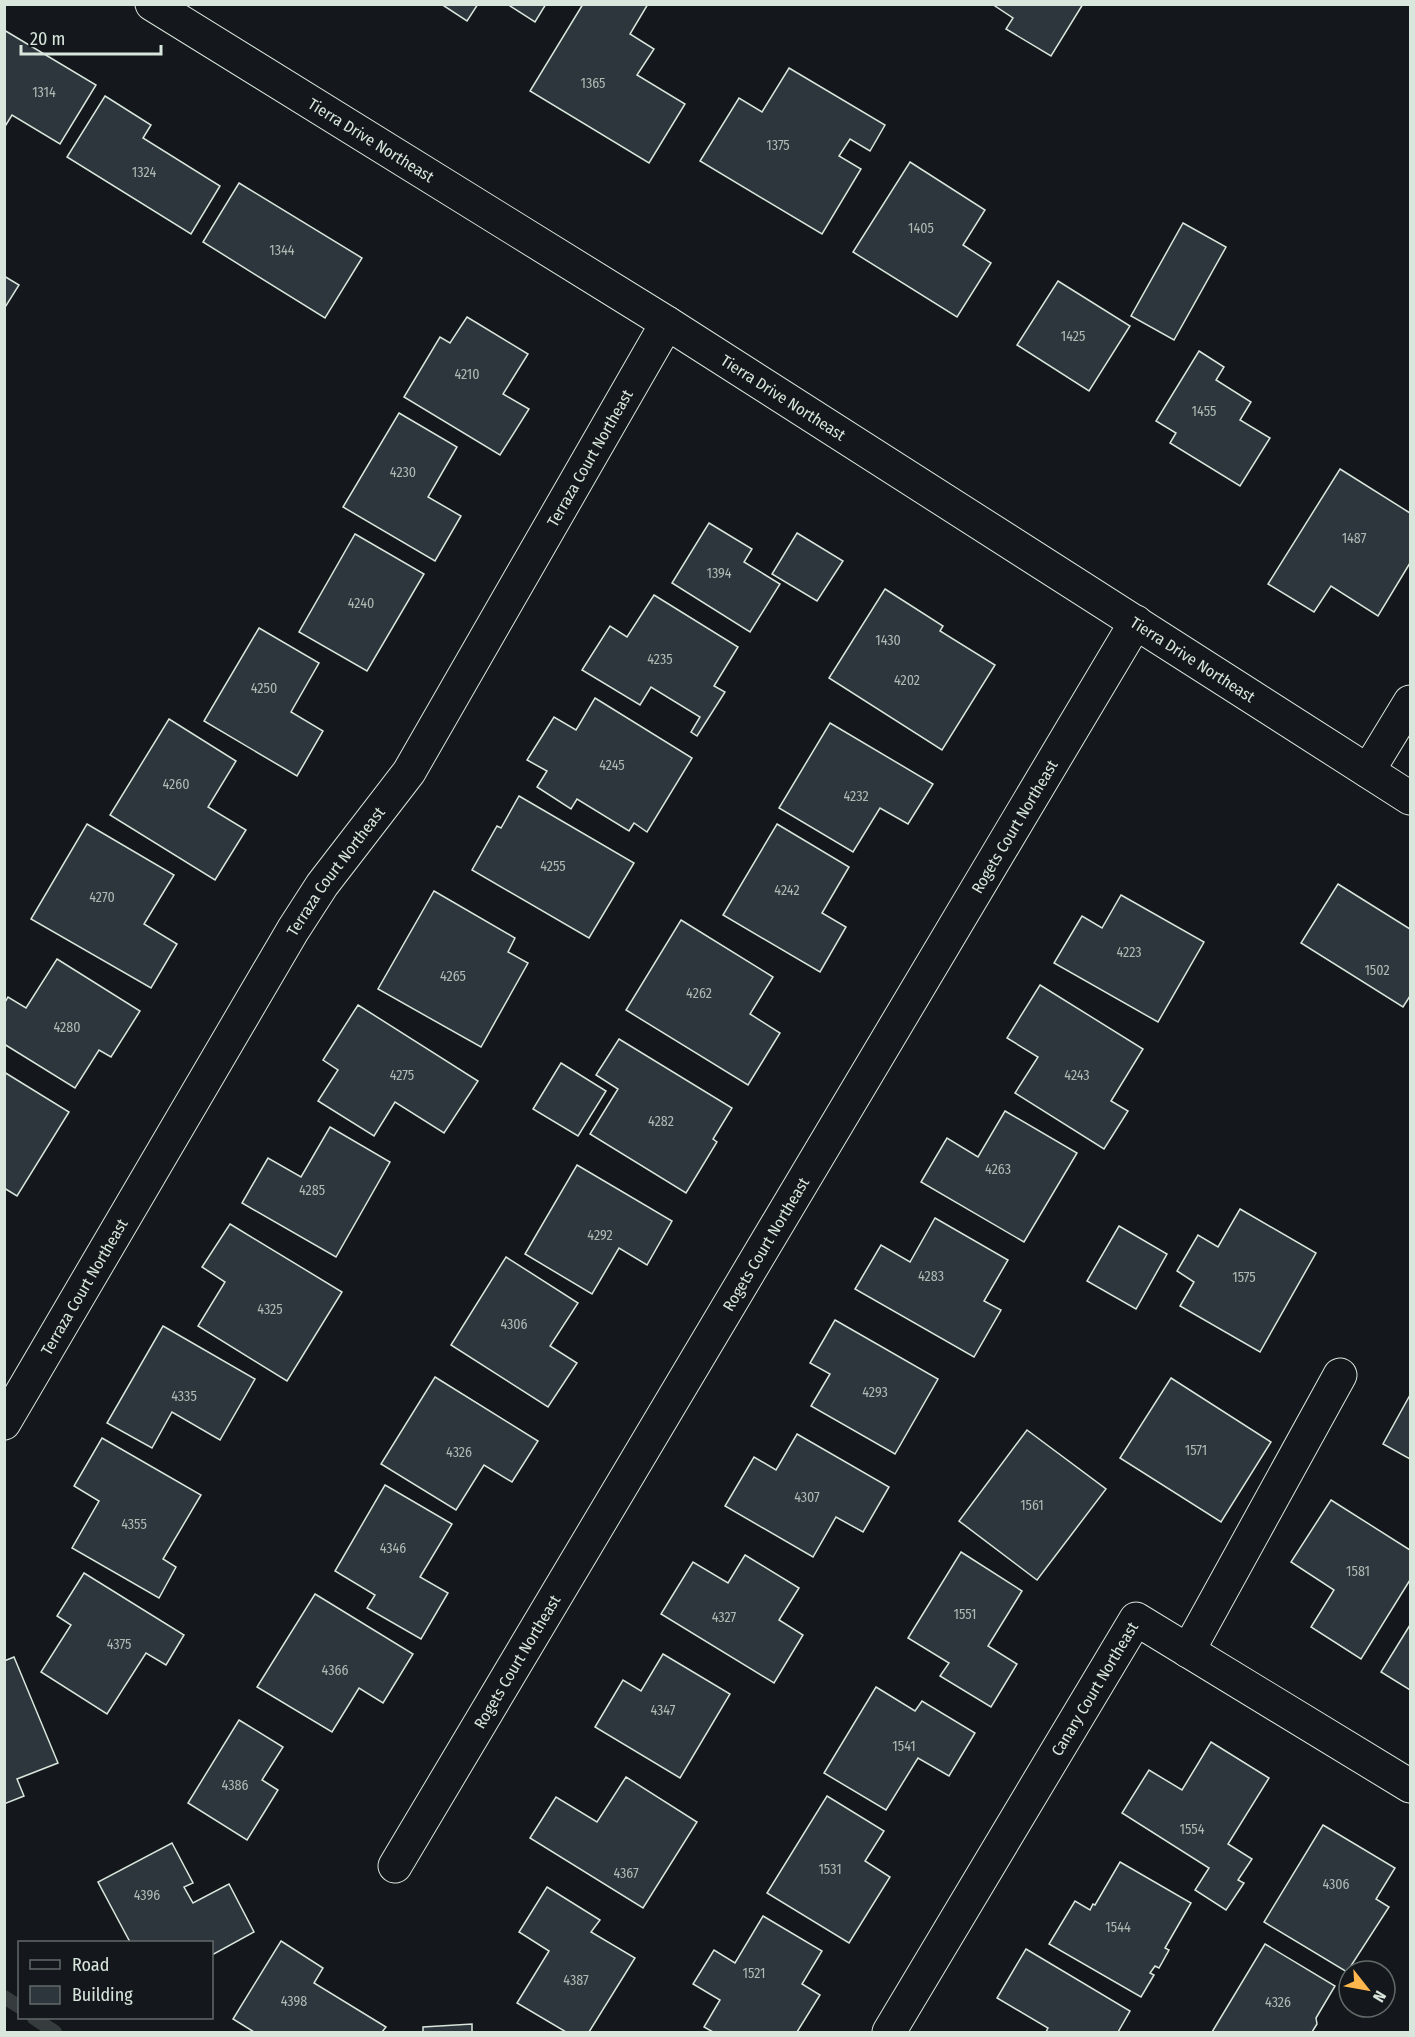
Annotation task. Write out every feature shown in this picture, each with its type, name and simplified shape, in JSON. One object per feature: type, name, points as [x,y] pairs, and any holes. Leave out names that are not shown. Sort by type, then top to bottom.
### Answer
[{"type":"street","name":"Tierra Drive Northeast","points":[[152,4],[667,323],[1410,798]]},
{"type":"street","name":"Terraza Court Northeast","points":[[4,1423],[293,930],[322,885],[415,762],[667,323]]},
{"type":"street","name":"Rogets Court Northeast","points":[[395,1866],[1136,622]]},
{"type":"street","points":[[1368,771],[1410,702]]},
{"type":"street","points":[[1188,1651],[1340,1375]]},
{"type":"street","name":"Canary Court Northeast","points":[[889,2032],[1136,1619],[1410,1786]]},
{"type":"building","points":[[441,4],[478,4],[467,21]]},
{"type":"building","points":[[507,4],[546,4],[535,22]]},
{"type":"building","points":[[583,4],[648,4],[630,34],[654,49],[637,75],[685,104],[649,163],[530,91]]},
{"type":"building","points":[[992,4],[1083,4],[1051,56],[1006,29],[1013,18]]},
{"type":"building","points":[[4,30],[96,85],[60,144],[12,115],[4,128]]},
{"type":"building","points":[[789,68],[885,125],[870,151],[850,139],[839,156],[861,169],[822,234],[700,161],[739,98],[762,112]]},
{"type":"building","points":[[105,96],[151,125],[143,138],[220,186],[191,234],[67,157]]},
{"type":"building","points":[[910,162],[985,210],[963,245],[991,263],[957,317],[853,252]]},
{"type":"building","points":[[239,183],[362,258],[325,318],[203,242]]},
{"type":"building","points":[[1183,223],[1226,247],[1174,340],[1131,316]]},
{"type":"building","points":[[4,276],[19,285],[4,309]]},
{"type":"building","points":[[1058,281],[1130,326],[1089,391],[1017,345]]},
{"type":"building","points":[[467,317],[528,354],[503,394],[529,409],[500,455],[404,397],[440,337],[450,343]]},
{"type":"building","points":[[1199,351],[1224,367],[1216,380],[1251,402],[1240,420],[1270,438],[1240,486],[1170,443],[1176,433],[1156,421]]},
{"type":"building","points":[[399,413],[457,447],[428,497],[461,516],[435,561],[343,507]]},
{"type":"building","points":[[1340,469],[1410,513],[1410,563],[1378,616],[1331,586],[1314,612],[1268,584]]},
{"type":"building","points":[[709,523],[752,549],[744,562],[780,584],[750,632],[672,583]]},
{"type":"building","points":[[797,533],[843,561],[817,601],[772,574]]},
{"type":"building","points":[[355,534],[424,574],[367,671],[299,632]]},
{"type":"building","points":[[885,589],[943,626],[940,631],[995,665],[942,750],[829,678]]},
{"type":"building","points":[[654,595],[738,647],[714,686],[725,692],[697,736],[691,732],[700,717],[651,687],[640,705],[582,670],[610,626],[627,637]]},
{"type":"building","points":[[259,628],[319,663],[291,712],[323,731],[297,776],[204,721]]},
{"type":"building","points":[[595,698],[692,758],[647,832],[634,823],[629,831],[577,799],[571,809],[537,787],[547,771],[527,760],[554,717],[576,730]]},
{"type":"building","points":[[169,719],[236,761],[208,807],[246,830],[215,880],[110,815]]},
{"type":"building","points":[[830,723],[933,784],[908,824],[880,808],[853,852],[779,808]]},
{"type":"building","points":[[519,796],[634,863],[589,938],[472,870],[497,826],[501,828]]},
{"type":"building","points":[[87,824],[174,875],[144,924],[177,944],[151,988],[31,919]]},
{"type":"building","points":[[777,824],[849,867],[822,913],[846,927],[820,972],[723,915]]},
{"type":"building","points":[[1338,884],[1410,929],[1410,996],[1403,1007],[1301,943]]},
{"type":"building","points":[[434,891],[515,938],[508,952],[528,963],[481,1047],[378,989]]},
{"type":"building","points":[[1121,895],[1204,942],[1158,1022],[1054,963],[1082,916],[1102,928]]},
{"type":"building","points":[[681,920],[773,977],[750,1014],[780,1033],[748,1085],[626,1010]]},
{"type":"building","points":[[57,959],[140,1011],[111,1057],[99,1050],[75,1088],[4,1044],[4,1004],[8,997],[26,1008]]},
{"type":"building","points":[[1040,985],[1143,1049],[1111,1101],[1128,1111],[1104,1149],[1015,1093],[1038,1057],[1007,1038]]},
{"type":"building","points":[[358,1005],[478,1081],[444,1133],[395,1102],[374,1136],[318,1101],[338,1070],[323,1060]]},
{"type":"building","points":[[619,1039],[732,1108],[713,1139],[717,1142],[686,1193],[590,1134],[618,1089],[596,1075]]},
{"type":"building","points":[[561,1063],[606,1091],[578,1136],[533,1109]]},
{"type":"building","points":[[4,1072],[69,1112],[17,1196],[4,1188]]},
{"type":"building","points":[[1005,1111],[1077,1153],[1024,1242],[921,1182],[947,1138],[978,1157]]},
{"type":"building","points":[[330,1127],[390,1162],[336,1257],[242,1203],[268,1158],[301,1177]]},
{"type":"building","points":[[577,1165],[672,1221],[647,1265],[619,1248],[592,1294],[525,1254]]},
{"type":"building","points":[[1240,1209],[1316,1253],[1260,1352],[1180,1306],[1194,1282],[1177,1271],[1198,1235],[1218,1247]]},
{"type":"building","points":[[935,1218],[1008,1260],[984,1301],[1001,1310],[974,1357],[855,1289],[881,1245],[910,1262]]},
{"type":"building","points":[[230,1224],[342,1292],[287,1381],[198,1326],[225,1282],[202,1267]]},
{"type":"building","points":[[1119,1226],[1167,1254],[1136,1309],[1087,1281]]},
{"type":"building","points":[[506,1257],[578,1303],[550,1346],[577,1363],[548,1407],[451,1345]]},
{"type":"building","points":[[835,1320],[938,1379],[895,1454],[811,1406],[830,1374],[810,1363]]},
{"type":"building","points":[[163,1326],[255,1379],[220,1440],[172,1412],[152,1448],[107,1423]]},
{"type":"building","points":[[435,1377],[538,1441],[512,1482],[484,1465],[456,1510],[381,1464]]},
{"type":"building","points":[[1171,1378],[1271,1442],[1221,1522],[1120,1458]]},
{"type":"building","points":[[1410,1395],[1410,1459],[1383,1444]]},
{"type":"building","points":[[1027,1430],[1106,1489],[1037,1580],[959,1521]]},
{"type":"building","points":[[797,1434],[889,1487],[863,1532],[836,1517],[813,1557],[725,1506],[754,1457],[776,1470]]},
{"type":"building","points":[[102,1438],[201,1495],[163,1559],[176,1567],[159,1598],[72,1548],[99,1501],[74,1486]]},
{"type":"building","points":[[385,1485],[452,1524],[420,1577],[448,1593],[421,1639],[367,1608],[375,1595],[335,1571]]},
{"type":"building","points":[[1331,1500],[1410,1550],[1410,1580],[1361,1659],[1311,1627],[1334,1590],[1291,1562]]},
{"type":"building","points":[[961,1552],[1022,1591],[988,1646],[1017,1664],[991,1707],[940,1676],[949,1663],[908,1638]]},
{"type":"building","points":[[745,1555],[799,1588],[779,1620],[803,1635],[774,1683],[661,1614],[693,1562],[728,1583]]},
{"type":"building","points":[[84,1573],[184,1635],[166,1665],[146,1653],[107,1714],[41,1672],[71,1625],[57,1616]]},
{"type":"building","points":[[315,1594],[413,1654],[383,1703],[359,1688],[332,1732],[257,1687]]},
{"type":"building","points":[[1410,1625],[1410,1690],[1381,1672]]},
{"type":"building","points":[[663,1654],[730,1694],[680,1778],[595,1727],[623,1680],[641,1691]]},
{"type":"building","points":[[14,1657],[58,1763],[17,1779],[24,1796],[4,1804],[4,1661]]},
{"type":"building","points":[[876,1687],[915,1711],[922,1701],[975,1733],[949,1776],[918,1758],[886,1810],[824,1773]]},
{"type":"building","points":[[239,1720],[283,1747],[262,1780],[278,1790],[247,1840],[188,1803]]},
{"type":"building","points":[[1211,1742],[1269,1778],[1228,1844],[1252,1859],[1238,1880],[1244,1883],[1226,1910],[1195,1890],[1209,1868],[1122,1813],[1149,1770],[1182,1790]]},
{"type":"building","points":[[626,1777],[697,1822],[643,1908],[530,1838],[556,1797],[597,1822]]},
{"type":"building","points":[[827,1796],[884,1831],[865,1861],[890,1877],[849,1943],[767,1893]]},
{"type":"building","points":[[1323,1825],[1395,1868],[1376,1899],[1389,1907],[1355,1959],[1337,1959],[1337,1966],[1264,1922]]},
{"type":"building","points":[[172,1843],[193,1883],[184,1887],[193,1903],[229,1884],[254,1932],[213,1954],[213,1941],[129,1941],[98,1882]]},
{"type":"building","points":[[1120,1862],[1191,1903],[1165,1948],[1169,1950],[1159,1968],[1155,1966],[1150,1973],[1154,1975],[1141,1997],[1049,1944],[1075,1901],[1090,1910],[1093,1904],[1095,1905]]},
{"type":"building","points":[[547,1887],[600,1920],[591,1932],[635,1958],[589,2032],[566,2032],[517,2003],[549,1951],[519,1932]]},
{"type":"building","points":[[763,1916],[822,1951],[802,1984],[820,1995],[797,2032],[713,2032],[704,2027],[720,2000],[693,1984],[714,1950],[735,1963]]},
{"type":"building","points":[[281,1941],[323,1968],[314,1983],[386,2027],[382,2032],[254,2032],[233,2019]]},
{"type":"building","points":[[1265,1944],[1335,1986],[1316,2018],[1317,2024],[1312,2032],[1212,2032]]},
{"type":"building","points":[[1026,1949],[1130,2011],[1118,2032],[1046,2032],[1048,2028],[997,1998]]},
{"type":"building","points":[[472,2024],[472,2032],[423,2032],[423,2027]]},
{"type":"waterway","points":[[4,1997],[18,2006]]},
{"type":"waterway","points":[[36,2019],[55,2032]]}]
